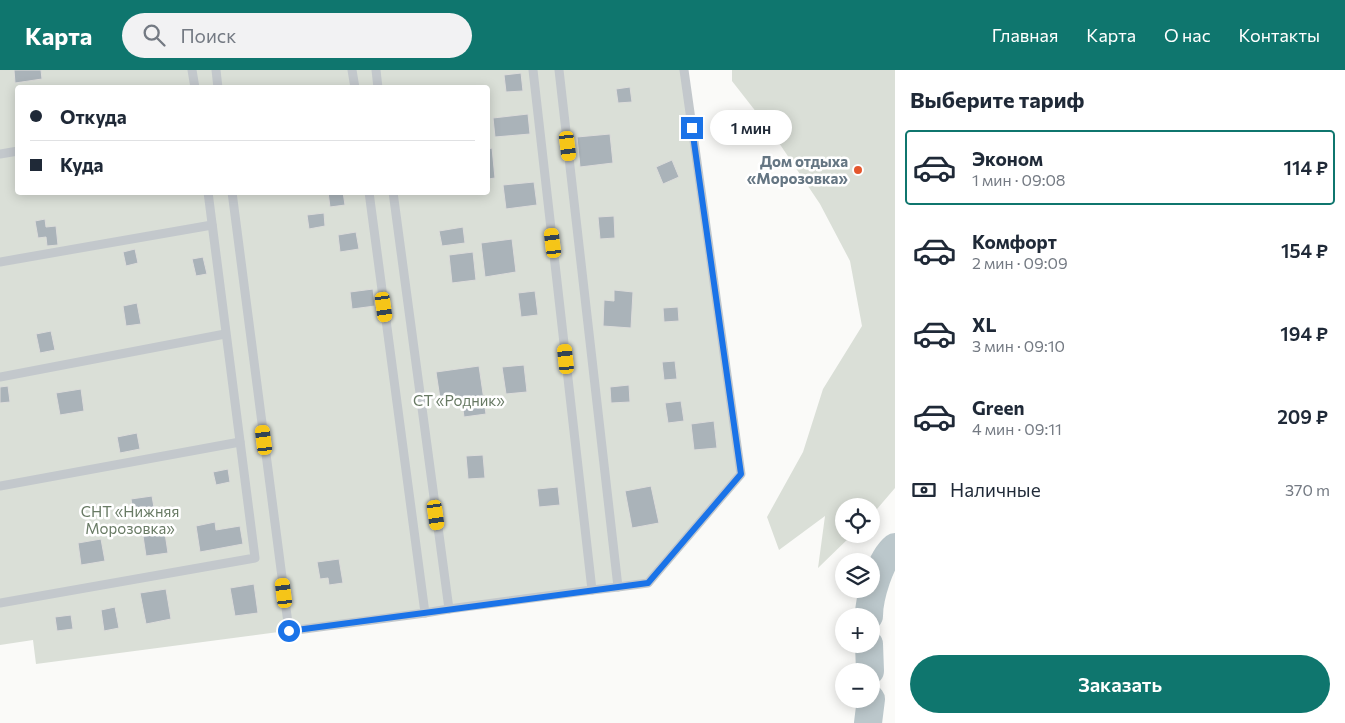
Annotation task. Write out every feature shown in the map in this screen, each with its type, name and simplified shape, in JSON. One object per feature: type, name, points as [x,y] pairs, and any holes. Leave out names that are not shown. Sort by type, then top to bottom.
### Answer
[{"type":"lane","points":[[192,70],[194,85]]},
{"type":"lane","points":[[216,70],[218,85]]},
{"type":"lane","points":[[352,70],[354,85]]},
{"type":"lane","points":[[376,70],[378,85]]},
{"type":"lane","points":[[534,70],[592,590]]},
{"type":"lane","points":[[559,70],[618,587]]},
{"type":"lane","points":[[232,195],[289,631],[648,583],[741,474],[684,70]]},
{"type":"lane","points":[[0,154],[15,151]]},
{"type":"lane","points":[[0,603],[255,558],[208,195]]},
{"type":"lane","points":[[369,195],[424,613]]},
{"type":"lane","points":[[393,195],[449,609]]},
{"type":"lane","points":[[0,262],[212,225]]},
{"type":"lane","points":[[0,377],[225,334]]},
{"type":"lane","points":[[0,486],[240,442]]},
{"type":"green space","name":"СТ «Родник»","points":[[0,70],[684,70],[741,474],[648,583],[36,664],[33,640],[0,645]]},
{"type":"green space","points":[[732,70],[895,70],[895,488],[880,506],[880,498],[835,498],[835,543],[844,543],[818,568],[825,516],[779,550],[767,517],[803,452],[823,389],[862,326],[850,261],[820,204],[771,131],[732,81]]},
{"type":"building","points":[[14,70],[41,70],[42,79],[15,83]]},
{"type":"building","points":[[521,73],[523,91],[506,92],[504,75]]},
{"type":"building","points":[[630,87],[632,102],[618,103],[616,89]]},
{"type":"building","points":[[528,114],[530,134],[495,137],[493,118]]},
{"type":"building","points":[[610,134],[613,163],[580,167],[577,137]]},
{"type":"building","points":[[490,148],[492,148],[495,178],[490,179]]},
{"type":"building","points":[[672,160],[679,177],[663,184],[656,167]]},
{"type":"building","points":[[534,182],[537,205],[506,209],[503,185]]},
{"type":"building","points":[[328,195],[343,195],[345,205],[330,207]]},
{"type":"building","points":[[324,213],[325,226],[309,229],[307,215]]},
{"type":"building","points":[[614,216],[615,238],[600,239],[598,217]]},
{"type":"building","points":[[45,219],[46,227],[56,226],[58,245],[47,246],[46,237],[38,238],[35,221]]},
{"type":"building","points":[[463,227],[465,243],[442,246],[439,231]]},
{"type":"building","points":[[356,232],[359,249],[340,252],[338,235]]},
{"type":"building","points":[[512,239],[516,272],[485,277],[481,243]]},
{"type":"building","points":[[135,249],[138,263],[126,266],[123,252]]},
{"type":"building","points":[[473,252],[476,280],[452,283],[449,255]]},
{"type":"building","points":[[203,257],[207,274],[196,276],[192,259]]},
{"type":"building","points":[[373,289],[375,306],[352,309],[350,292]]},
{"type":"building","points":[[614,290],[633,292],[631,328],[603,326],[604,300],[614,301]]},
{"type":"building","points":[[535,291],[538,315],[521,317],[518,293]]},
{"type":"building","points":[[137,303],[141,324],[126,326],[123,306]]},
{"type":"building","points":[[678,307],[679,321],[664,322],[663,308]]},
{"type":"building","points":[[51,331],[55,350],[40,353],[36,334]]},
{"type":"building","points":[[675,361],[677,379],[664,380],[662,362]]},
{"type":"building","points":[[524,365],[527,392],[506,394],[502,367]]},
{"type":"building","points":[[479,366],[486,414],[464,417],[462,402],[441,405],[436,372]]},
{"type":"building","points":[[629,385],[630,402],[611,403],[610,387]]},
{"type":"building","points":[[8,386],[10,402],[0,403],[0,387]]},
{"type":"building","points":[[81,389],[84,411],[60,415],[56,393]]},
{"type":"building","points":[[681,401],[684,421],[668,423],[665,403]]},
{"type":"building","points":[[714,421],[717,448],[694,450],[691,424]]},
{"type":"building","points":[[137,433],[140,449],[120,453],[117,437]]},
{"type":"building","points":[[483,455],[485,478],[468,479],[466,456]]},
{"type":"building","points":[[228,469],[230,482],[216,485],[213,472]]},
{"type":"building","points":[[651,486],[659,523],[632,528],[625,491]]},
{"type":"building","points":[[558,487],[560,505],[539,507],[537,489]]},
{"type":"building","points":[[152,496],[155,513],[134,517],[131,499]]},
{"type":"building","points":[[215,522],[216,530],[240,526],[243,544],[200,552],[196,526]]},
{"type":"building","points":[[165,533],[168,553],[146,556],[143,536]]},
{"type":"building","points":[[101,539],[105,561],[81,565],[78,543]]},
{"type":"building","points":[[339,559],[343,583],[329,585],[328,578],[320,579],[317,562]]},
{"type":"building","points":[[254,584],[258,613],[235,616],[230,588]]},
{"type":"building","points":[[166,589],[171,619],[146,624],[140,593]]},
{"type":"building","points":[[115,607],[119,628],[104,631],[101,610]]},
{"type":"building","points":[[71,615],[73,629],[57,631],[55,617]]},
{"type":"waterway","points":[[870,608],[880,569],[895,547]]},
{"type":"waterway","points":[[869,653],[870,663]]},
{"type":"waterway","points":[[868,723],[870,708]]},
{"type":"place","name":"Дом отдыха «Морозовка»","points":[[858,170]]},
{"type":"route","points":[[289,631],[648,583],[741,474],[692,128]]},
{"type":"park label","name":"СНТ «Нижняя Морозовка»","points":[[130,520]]}]
